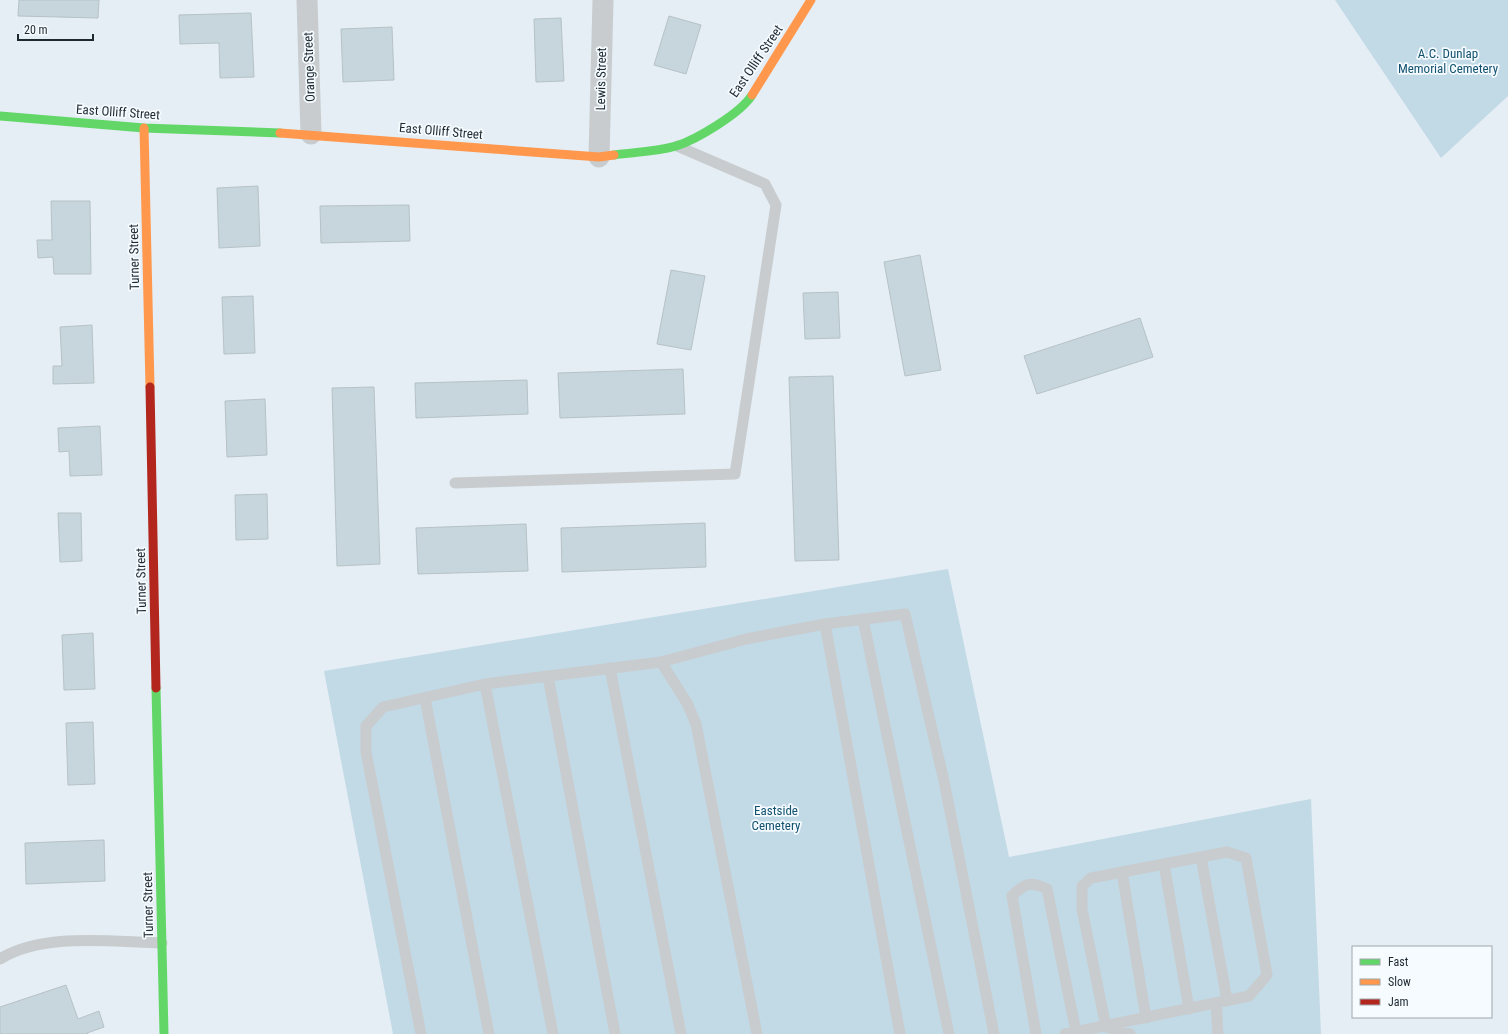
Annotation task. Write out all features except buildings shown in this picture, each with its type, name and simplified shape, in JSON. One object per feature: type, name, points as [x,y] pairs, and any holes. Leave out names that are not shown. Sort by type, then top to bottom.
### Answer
[{"type":"street","name":"Orange Street","points":[[307,0],[311,134]]},
{"type":"street","name":"Lewis Street","points":[[599,157],[603,0]]},
{"type":"street","name":"East Olliff Street","points":[[0,116],[144,128],[311,134],[599,157],[676,146],[716,126],[746,104],[811,0]]},
{"type":"street","name":"Turner Street","points":[[144,128],[164,1034]]},
{"type":"lane","points":[[455,483],[735,474],[776,205],[765,184],[676,146]]},
{"type":"lane","points":[[421,1034],[366,752],[366,726],[383,707],[485,684],[661,662],[746,639],[825,624],[905,614],[944,781],[994,1034]]},
{"type":"lane","points":[[863,619],[949,1034]]},
{"type":"lane","points":[[825,624],[900,1034]]},
{"type":"lane","points":[[661,662],[687,703],[696,724],[757,1034]]},
{"type":"lane","points":[[610,668],[681,1034]]},
{"type":"lane","points":[[548,676],[616,1034]]},
{"type":"lane","points":[[485,684],[553,1034]]},
{"type":"lane","points":[[425,698],[489,1034]]},
{"type":"lane","points":[[1065,1034],[1106,1027],[1249,996],[1267,975],[1264,950],[1246,858],[1227,852],[1091,878],[1082,886],[1082,909],[1106,1027]]},
{"type":"lane","points":[[1201,857],[1227,1000]]},
{"type":"lane","points":[[1164,864],[1189,1009]]},
{"type":"lane","points":[[1122,872],[1146,1018]]},
{"type":"lane","points":[[1036,1034],[1012,896],[1020,887],[1034,883],[1046,889],[1076,1032]]},
{"type":"lane","points":[[0,959],[13,951],[59,941],[162,943]]},
{"type":"lane","points":[[1216,1003],[1218,1034]]},
{"type":"lane","points":[[1106,1027],[1130,1034]]},
{"type":"green space","name":"A.C. Dunlap Memorial Cemetery","points":[[1335,0],[1508,0],[1508,96],[1441,158]]},
{"type":"green space","name":"Eastside Cemetery","points":[[948,569],[1009,857],[1311,799],[1321,1034],[393,1034],[324,671]]},
{"type":"traffic: fast","points":[[614,155],[661,150],[685,143],[706,132],[738,110],[752,95]]},
{"type":"traffic: fast","points":[[0,116],[144,128],[280,133]]},
{"type":"traffic: fast","points":[[156,688],[164,1034]]},
{"type":"traffic: slow","points":[[752,95],[811,0]]},
{"type":"traffic: slow","points":[[144,128],[150,387]]},
{"type":"traffic: slow","points":[[280,133],[599,157],[614,155]]},
{"type":"traffic: jam","points":[[150,387],[156,688]]}]
